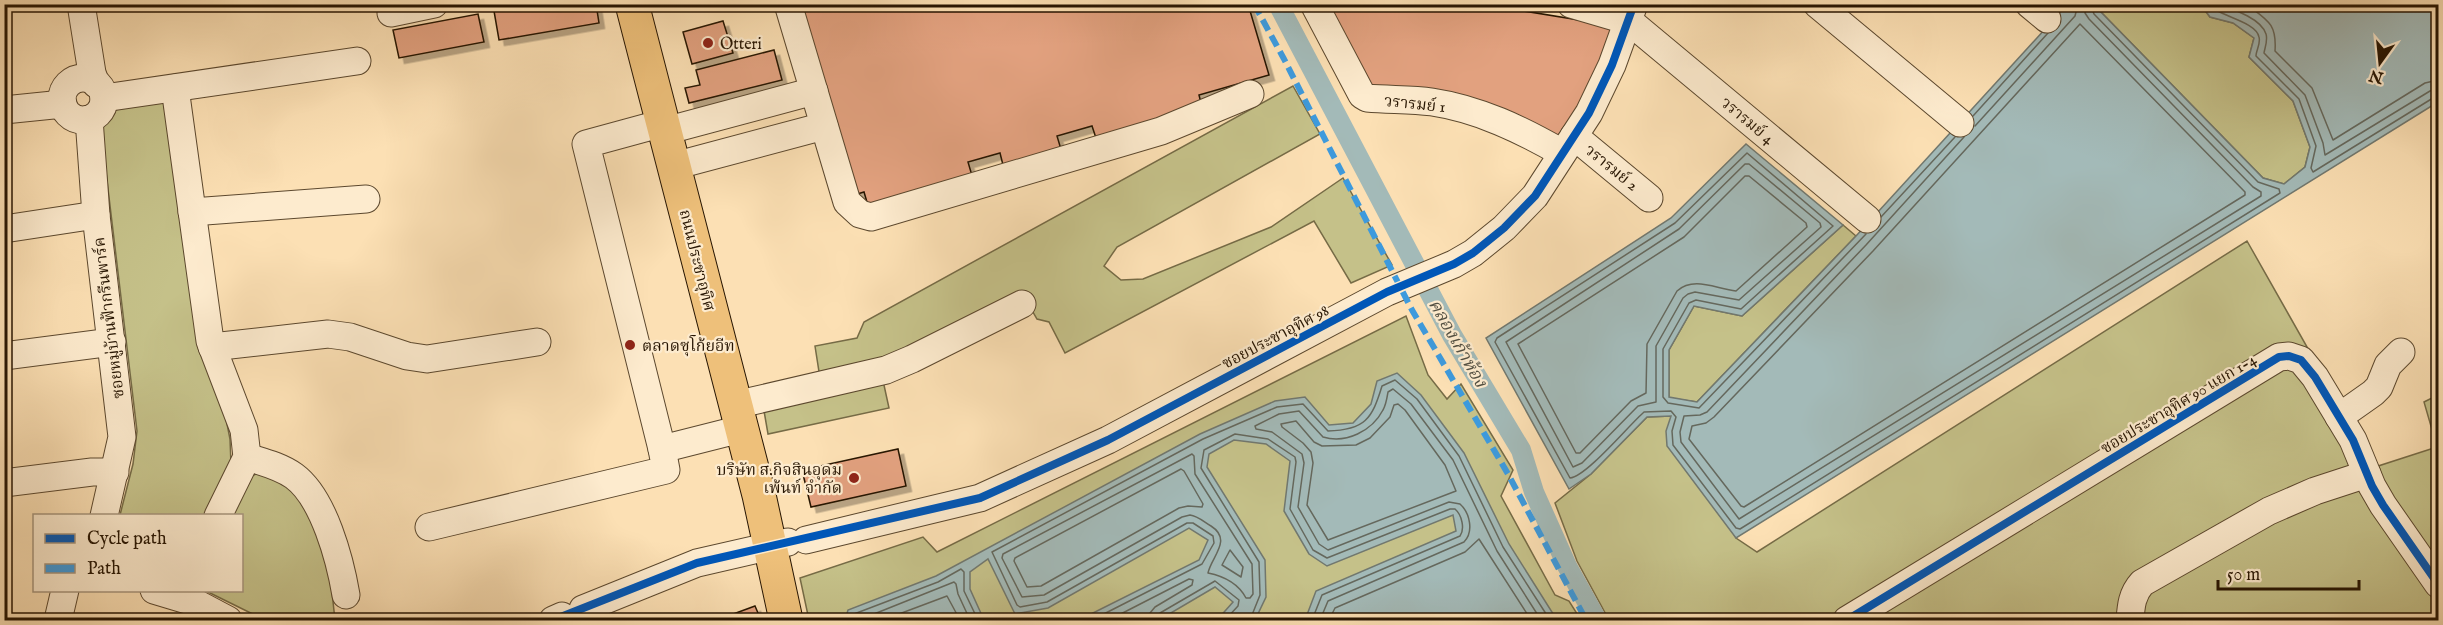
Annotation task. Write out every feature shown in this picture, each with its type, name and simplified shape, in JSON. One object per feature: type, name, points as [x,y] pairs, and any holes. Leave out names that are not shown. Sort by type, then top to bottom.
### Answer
[{"type":"main road","name":"ถนนประชาอุทิศ","points":[[632,4],[738,417],[788,543],[786,621]]},
{"type":"street","points":[[64,4],[72,72],[66,94],[66,110],[76,118],[97,100],[357,61]]},
{"type":"street","name":"ซอยหมู่บ้านฟ้ากรีนพาร์ค","points":[[81,4],[97,100],[96,215],[122,437],[104,514]]},
{"type":"street","points":[[391,13],[434,4]]},
{"type":"street","points":[[788,4],[847,202],[860,214],[871,217],[1161,131],[1250,94]]},
{"type":"street","name":"วรารมย์ 1","points":[[1314,4],[1362,95],[1367,99],[1414,100],[1467,110],[1568,145]]},
{"type":"street","points":[[1571,4],[1632,13]]},
{"type":"street","points":[[1817,4],[1960,123]]},
{"type":"street","name":"ซอยประชาอุทิศ 98","points":[[788,543],[980,498],[1108,441],[1387,292],[1473,254],[1512,220],[1535,196],[1589,113],[1632,13]]},
{"type":"street","name":"วรารมย์ 4","points":[[1632,13],[1867,219]]},
{"type":"street","points":[[4,110],[66,94],[81,79],[87,79],[97,100]]},
{"type":"street","points":[[175,88],[212,347],[244,430],[247,457],[219,514]]},
{"type":"street","points":[[429,527],[666,470],[586,144],[814,91]]},
{"type":"street","points":[[674,166],[824,126]]},
{"type":"street","name":"วรารมย์ 2","points":[[1568,145],[1649,198]]},
{"type":"street","points":[[192,212],[366,199]]},
{"type":"street","points":[[4,229],[96,215]]},
{"type":"street","points":[[662,449],[738,417],[886,370],[1022,304]]},
{"type":"street","points":[[212,347],[328,334],[350,337],[406,356],[427,359],[537,342]]},
{"type":"street","points":[[4,356],[112,342]]},
{"type":"street","points":[[2339,417],[2379,387],[2388,365],[2401,352]]},
{"type":"street","name":"ซอยประชาอุทิศ 90 แยก 1-4","points":[[1847,621],[2279,357],[2289,356],[2301,360],[2315,377],[2353,440],[2383,505],[2439,584]]},
{"type":"street","points":[[247,457],[274,465],[296,477],[317,504],[332,538],[345,595]]},
{"type":"street","points":[[4,483],[92,472],[115,472]]},
{"type":"street","points":[[2130,621],[2135,590],[2142,583],[2269,511],[2315,491],[2367,474]]},
{"type":"street","points":[[566,615],[697,563],[788,543]]},
{"type":"street","points":[[58,621],[65,592]]},
{"type":"street","points":[[172,593],[228,621]]},
{"type":"shaded area","points":[[2103,4],[2201,5],[2210,17],[2233,23],[2254,38],[2249,57],[2293,101],[2310,147],[2305,167],[2284,184],[2263,178],[2098,9]]},
{"type":"shaded area","points":[[1293,86],[1320,134],[1117,247],[1104,266],[1121,280],[1143,279],[1271,227],[1343,178],[1392,265],[1351,283],[1314,221],[1065,353],[1049,322],[1037,319],[1022,293],[886,362],[820,378],[815,346],[857,338],[864,322]]},
{"type":"shaded area","points":[[163,101],[230,439],[231,465],[207,514],[120,514],[133,464],[137,431],[100,122],[109,111]]},
{"type":"shaded area","points":[[1843,225],[1856,236],[1697,402],[1669,398],[1669,350],[1694,306],[1742,316]]},
{"type":"shaded area","points":[[2247,241],[2375,467],[2437,447],[2424,402],[2438,395],[2438,620],[1609,620],[1577,561],[1555,503],[1591,474],[1647,417],[1671,416],[1736,538],[1757,552]]},
{"type":"shaded area","points":[[1406,316],[1428,375],[1447,399],[1461,384],[1513,470],[1501,496],[1555,595],[1569,601],[1581,620],[809,620],[800,578],[923,537],[937,552]]},
{"type":"shaded area","points":[[882,376],[889,408],[768,434],[763,405]]},
{"type":"shaded area","points":[[260,472],[273,474],[310,508],[329,565],[335,620],[265,620],[208,592],[243,592],[243,514],[233,514],[252,476]]},
{"type":"water","points":[[2067,5],[2103,5],[2098,9],[2263,178],[2284,184],[2305,167],[2310,147],[2293,101],[2249,57],[2254,38],[2233,23],[2210,17],[2201,5],[2438,5],[2438,102],[1736,538],[1667,446],[1666,431],[1671,416],[1647,417],[1591,474],[1569,489],[1486,338],[1671,218],[1746,144],[1843,225],[1742,316],[1694,306],[1669,350],[1669,397],[1697,402],[1856,236]]},
{"type":"water","points":[[1397,373],[1421,395],[1464,453],[1509,544],[1557,620],[1305,620],[1316,591],[1456,531],[1453,515],[1327,566],[1309,554],[1284,511],[1290,461],[1266,444],[1234,440],[1209,454],[1207,467],[1265,560],[1266,597],[1255,620],[1217,620],[1233,602],[1215,587],[1159,620],[1079,620],[1199,560],[1208,540],[1189,528],[1048,608],[1015,614],[988,559],[970,572],[970,589],[984,620],[845,620],[848,610],[936,576],[1200,434],[1275,401],[1305,397],[1329,425],[1353,423],[1371,404],[1377,381]]},
{"type":"building","points":[[530,4],[596,4],[599,23],[499,40],[494,11]]},
{"type":"building","points":[[798,4],[1248,4],[1269,75],[1199,95],[1202,107],[1096,138],[1092,126],[1057,136],[1063,156],[1005,173],[1000,153],[968,162],[973,179],[869,209],[864,192],[854,195]]},
{"type":"building","points":[[1321,4],[1481,4],[1616,26],[1581,108],[1556,138],[1370,91]]},
{"type":"building","points":[[478,14],[484,42],[399,58],[393,30]]},
{"type":"building","name":"Otteri","points":[[723,21],[733,53],[692,64],[683,32]]},
{"type":"building","points":[[774,50],[782,80],[689,103],[685,88],[700,85],[696,70]]},
{"type":"building","name":"บริษัท ส.กิจสินอุดม เพ้นท์ จำกัด","points":[[898,449],[906,486],[811,507],[802,470]]},
{"type":"building","points":[[755,606],[761,620],[717,620]]},
{"type":"waterway","name":"คลองเก้าห้อง","points":[[1278,4],[1452,335],[1521,450],[1534,492],[1567,566],[1597,620]]},
{"type":"marked path","points":[[1254,4],[1412,310],[1508,474],[1586,620]]},
{"type":"cycle path","points":[[553,620],[697,563],[980,498],[1108,440],[1387,292],[1454,264],[1473,253],[1504,228],[1535,196],[1589,113],[1612,65],[1634,4]]},
{"type":"cycle path","points":[[1847,620],[2279,357],[2289,356],[2301,360],[2315,377],[2353,440],[2372,486],[2383,505],[2438,584]]},
{"type":"place","name":"Otteri","points":[[708,43]]},
{"type":"place","name":"ตลาดซุโก้ยอีท","points":[[630,345]]},
{"type":"place","name":"บริษัท ส.กิจสินอุดม เพ้นท์ จำกัด","points":[[854,478]]}]
